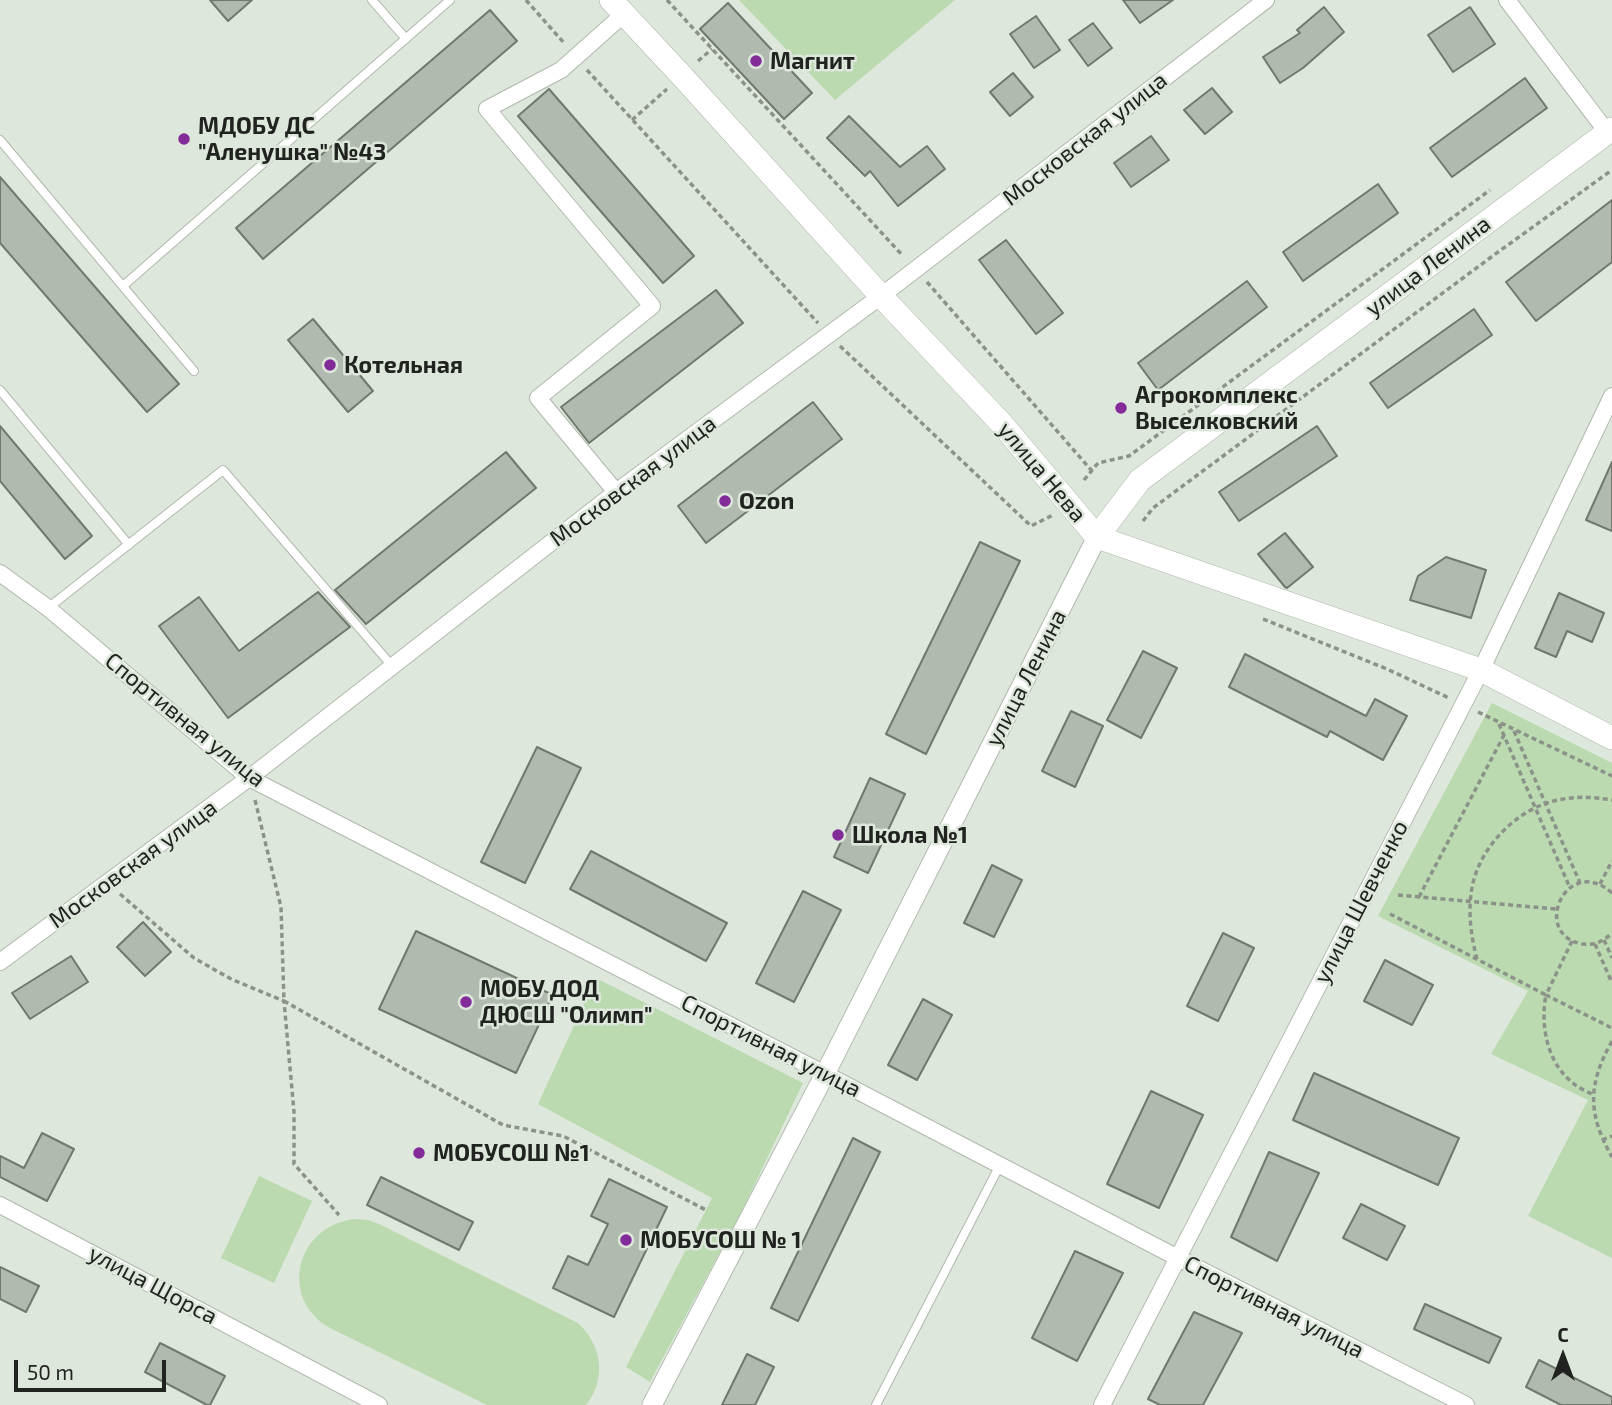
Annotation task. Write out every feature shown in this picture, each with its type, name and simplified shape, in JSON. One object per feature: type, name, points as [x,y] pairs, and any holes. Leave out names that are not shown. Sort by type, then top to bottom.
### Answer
[{"type":"main road","name":"улица Нева","points":[[617,7],[1001,423],[1097,537],[1481,670],[1612,738]]},
{"type":"main road","name":"улица Ленина","points":[[1097,537],[1140,480],[1610,130]]},
{"type":"street","name":"Московская улица","points":[[0,962],[249,778],[616,492],[881,296],[1266,0]]},
{"type":"street","points":[[1507,0],[1610,130]]},
{"type":"street","points":[[616,492],[538,398],[652,306],[487,109],[561,70],[617,7]]},
{"type":"street","name":"улица Шевченко","points":[[1102,1405],[1481,670],[1612,396]]},
{"type":"street","name":"улица Ленина","points":[[652,1405],[825,1074],[1097,537]]},
{"type":"street","name":"Спортивная улица","points":[[0,573],[48,608],[249,778],[1466,1405]]},
{"type":"street","name":"улица Щорса","points":[[0,1205],[379,1405]]},
{"type":"lane","points":[[372,0],[406,39]]},
{"type":"lane","points":[[123,286],[450,0]]},
{"type":"lane","points":[[0,140],[194,371]]},
{"type":"lane","points":[[0,390],[129,545]]},
{"type":"lane","points":[[48,608],[223,470],[393,667]]},
{"type":"lane","points":[[876,1405],[1000,1165]]},
{"type":"path","points":[[526,0],[828,335],[1031,526],[1056,514]]},
{"type":"path","points":[[667,0],[916,269],[1092,471]]},
{"type":"path","points":[[697,62],[712,49]]},
{"type":"path","points":[[632,120],[668,88]]},
{"type":"path","points":[[1143,521],[1153,508],[1612,170]]},
{"type":"path","points":[[1084,480],[1098,463],[1129,456],[1494,187]]},
{"type":"path","points":[[1257,617],[1387,669],[1612,776]]},
{"type":"path","points":[[1499,722],[1570,888]]},
{"type":"path","points":[[1513,729],[1580,883]]},
{"type":"path","points":[[1419,897],[1504,735]]},
{"type":"path","points":[[249,778],[281,906],[284,1001],[295,1112],[295,1164],[339,1214]]},
{"type":"path","points":[[1477,959],[1473,943],[1471,901],[1476,873],[1489,848],[1507,826],[1555,800],[1595,797],[1612,800]]},
{"type":"path","points":[[1600,885],[1612,861]]},
{"type":"path","points":[[106,883],[194,958],[230,979],[284,1001],[503,1125],[563,1136],[706,1210]]},
{"type":"path","points":[[1612,893],[1595,883],[1580,883],[1566,890],[1556,909],[1560,930],[1572,941],[1595,944],[1612,933]]},
{"type":"path","points":[[1398,895],[1556,909]]},
{"type":"path","points":[[1390,914],[1612,1028]]},
{"type":"path","points":[[1604,940],[1612,958]]},
{"type":"path","points":[[1572,941],[1546,995],[1545,1029],[1554,1059],[1566,1077],[1592,1094]]},
{"type":"path","points":[[1595,944],[1612,983]]},
{"type":"path","points":[[1612,1041],[1601,1063],[1592,1094],[1596,1123],[1612,1157]]},
{"type":"path","points":[[1602,1140],[1612,1136]]},
{"type":"green space","points":[[739,0],[955,0],[835,100]]},
{"type":"green space","points":[[1492,703],[1612,763],[1612,1258],[1528,1216],[1588,1100],[1491,1054],[1528,991],[1378,916]]},
{"type":"green space","points":[[596,978],[803,1083],[741,1213],[650,1382],[626,1367],[712,1198],[538,1104]]},
{"type":"green space","points":[[259,1176],[312,1201],[274,1283],[221,1258]]},
{"type":"green space","points":[[357,1219],[379,1224],[578,1323],[592,1341],[599,1363],[597,1384],[586,1405],[487,1405],[330,1328],[313,1315],[303,1299],[299,1281],[301,1264],[308,1247],[320,1234],[336,1224]]},
{"type":"building","points":[[210,0],[252,0],[228,21]]},
{"type":"building","points":[[1123,0],[1173,0],[1140,23]]},
{"type":"building","name":"Магнит","points":[[728,3],[812,93],[784,119],[700,29]]},
{"type":"building","points":[[1324,7],[1344,32],[1303,68],[1280,83],[1263,57],[1300,33],[1297,30]]},
{"type":"building","points":[[1470,7],[1495,44],[1453,72],[1428,35]]},
{"type":"building","points":[[490,10],[517,41],[263,259],[236,228]]},
{"type":"building","points":[[1036,16],[1060,50],[1034,68],[1010,34]]},
{"type":"building","points":[[1093,23],[1112,48],[1088,66],[1069,40]]},
{"type":"building","points":[[1013,73],[1033,97],[1010,116],[990,92]]},
{"type":"building","points":[[1525,78],[1547,108],[1452,177],[1430,148]]},
{"type":"building","points":[[1212,88],[1232,112],[1205,134],[1184,110]]},
{"type":"building","points":[[549,89],[694,256],[663,283],[518,116]]},
{"type":"building","points":[[849,116],[900,167],[927,146],[945,169],[898,206],[870,171],[865,176],[827,138]]},
{"type":"building","points":[[1151,136],[1169,160],[1131,187],[1114,163]]},
{"type":"building","points":[[0,177],[179,384],[147,412],[0,243]]},
{"type":"building","points":[[1378,184],[1398,213],[1303,281],[1283,252]]},
{"type":"building","points":[[1612,200],[1612,262],[1536,321],[1506,282]]},
{"type":"building","points":[[1006,240],[1063,313],[1036,334],[979,260]]},
{"type":"building","points":[[1247,281],[1267,307],[1158,390],[1138,363]]},
{"type":"building","points":[[716,290],[743,323],[589,443],[561,407]]},
{"type":"building","points":[[1474,309],[1492,335],[1388,408],[1370,383]]},
{"type":"building","name":"Котельная","points":[[313,319],[373,391],[348,412],[288,340]]},
{"type":"building","points":[[813,402],[842,439],[706,543],[678,506]]},
{"type":"building","points":[[0,426],[92,536],[65,559],[0,481]]},
{"type":"building","points":[[1317,426],[1337,456],[1239,521],[1219,492]]},
{"type":"building","points":[[506,452],[536,488],[366,624],[335,590]]},
{"type":"building","points":[[1612,462],[1612,531],[1586,520]]},
{"type":"building","points":[[1285,533],[1313,567],[1287,588],[1258,554]]},
{"type":"building","points":[[980,542],[1020,561],[926,754],[886,734]]},
{"type":"building","points":[[1446,557],[1486,570],[1471,618],[1410,600],[1418,576]]},
{"type":"building","points":[[318,592],[350,627],[228,718],[159,626],[199,597],[239,651]]},
{"type":"building","points":[[1559,593],[1604,613],[1592,642],[1567,631],[1556,657],[1535,648]]},
{"type":"building","points":[[1143,651],[1177,668],[1141,738],[1107,720]]},
{"type":"building","points":[[1245,654],[1366,716],[1375,699],[1407,716],[1383,760],[1330,731],[1327,737],[1229,687]]},
{"type":"building","points":[[1071,711],[1103,726],[1075,787],[1042,771]]},
{"type":"building","points":[[537,747],[581,768],[525,883],[481,862]]},
{"type":"building","points":[[870,778],[905,794],[868,873],[834,857]]},
{"type":"building","points":[[591,851],[727,923],[706,961],[570,889]]},
{"type":"building","points":[[992,865],[1022,880],[994,937],[964,923]]},
{"type":"building","points":[[803,891],[841,910],[794,1002],[756,983]]},
{"type":"building","points":[[143,922],[171,952],[145,976],[117,947]]},
{"type":"building","name":"МОБУ ДОД ДЮСШ \"Олимп\"","points":[[416,931],[553,995],[516,1073],[379,1009]]},
{"type":"building","points":[[1223,933],[1254,948],[1218,1021],[1187,1006]]},
{"type":"building","points":[[71,956],[88,982],[30,1019],[12,993]]},
{"type":"building","points":[[1385,960],[1433,985],[1412,1025],[1364,1001]]},
{"type":"building","points":[[923,999],[952,1015],[917,1080],[888,1065]]},
{"type":"building","points":[[1314,1073],[1459,1138],[1438,1185],[1293,1120]]},
{"type":"building","points":[[1151,1091],[1203,1115],[1159,1208],[1107,1184]]},
{"type":"building","points":[[42,1133],[74,1149],[47,1201],[0,1177],[0,1156],[24,1168]]},
{"type":"building","points":[[853,1138],[880,1152],[798,1321],[771,1308]]},
{"type":"building","points":[[1269,1152],[1319,1173],[1277,1261],[1231,1237]]},
{"type":"building","points":[[381,1177],[473,1222],[459,1250],[367,1205]]},
{"type":"building","name":"МОБУСОШ № 1","points":[[609,1179],[667,1207],[614,1317],[553,1288],[568,1256],[588,1265],[608,1224],[591,1216]]},
{"type":"building","points":[[1361,1204],[1405,1226],[1387,1260],[1343,1238]]},
{"type":"building","points":[[1075,1251],[1123,1273],[1077,1361],[1032,1338]]},
{"type":"building","points":[[0,1267],[39,1286],[26,1312],[0,1299]]},
{"type":"building","points":[[1425,1304],[1501,1338],[1489,1363],[1414,1329]]},
{"type":"building","points":[[1194,1312],[1242,1333],[1203,1405],[1160,1405],[1148,1399]]},
{"type":"building","points":[[160,1343],[225,1376],[210,1405],[145,1372]]},
{"type":"building","points":[[747,1354],[774,1367],[755,1405],[722,1405]]},
{"type":"building","points":[[1539,1360],[1612,1397],[1612,1405],[1561,1405],[1526,1387]]},
{"type":"place","name":"Магнит","points":[[756,61]]},
{"type":"place","name":"МДОБУ ДС \"Аленушка\" №43","points":[[184,139]]},
{"type":"place","name":"Котельная","points":[[330,365]]},
{"type":"place","name":"Агрокомплекс Выселковский","points":[[1121,408]]},
{"type":"place","name":"Ozon","points":[[725,501]]},
{"type":"place","name":"Школа №1","points":[[838,835]]},
{"type":"place","name":"МОБУ ДОД ДЮСШ \"Олимп\"","points":[[466,1002]]},
{"type":"place","name":"МОБУСОШ №1","points":[[419,1153]]},
{"type":"place","name":"МОБУСОШ № 1","points":[[626,1240]]}]
